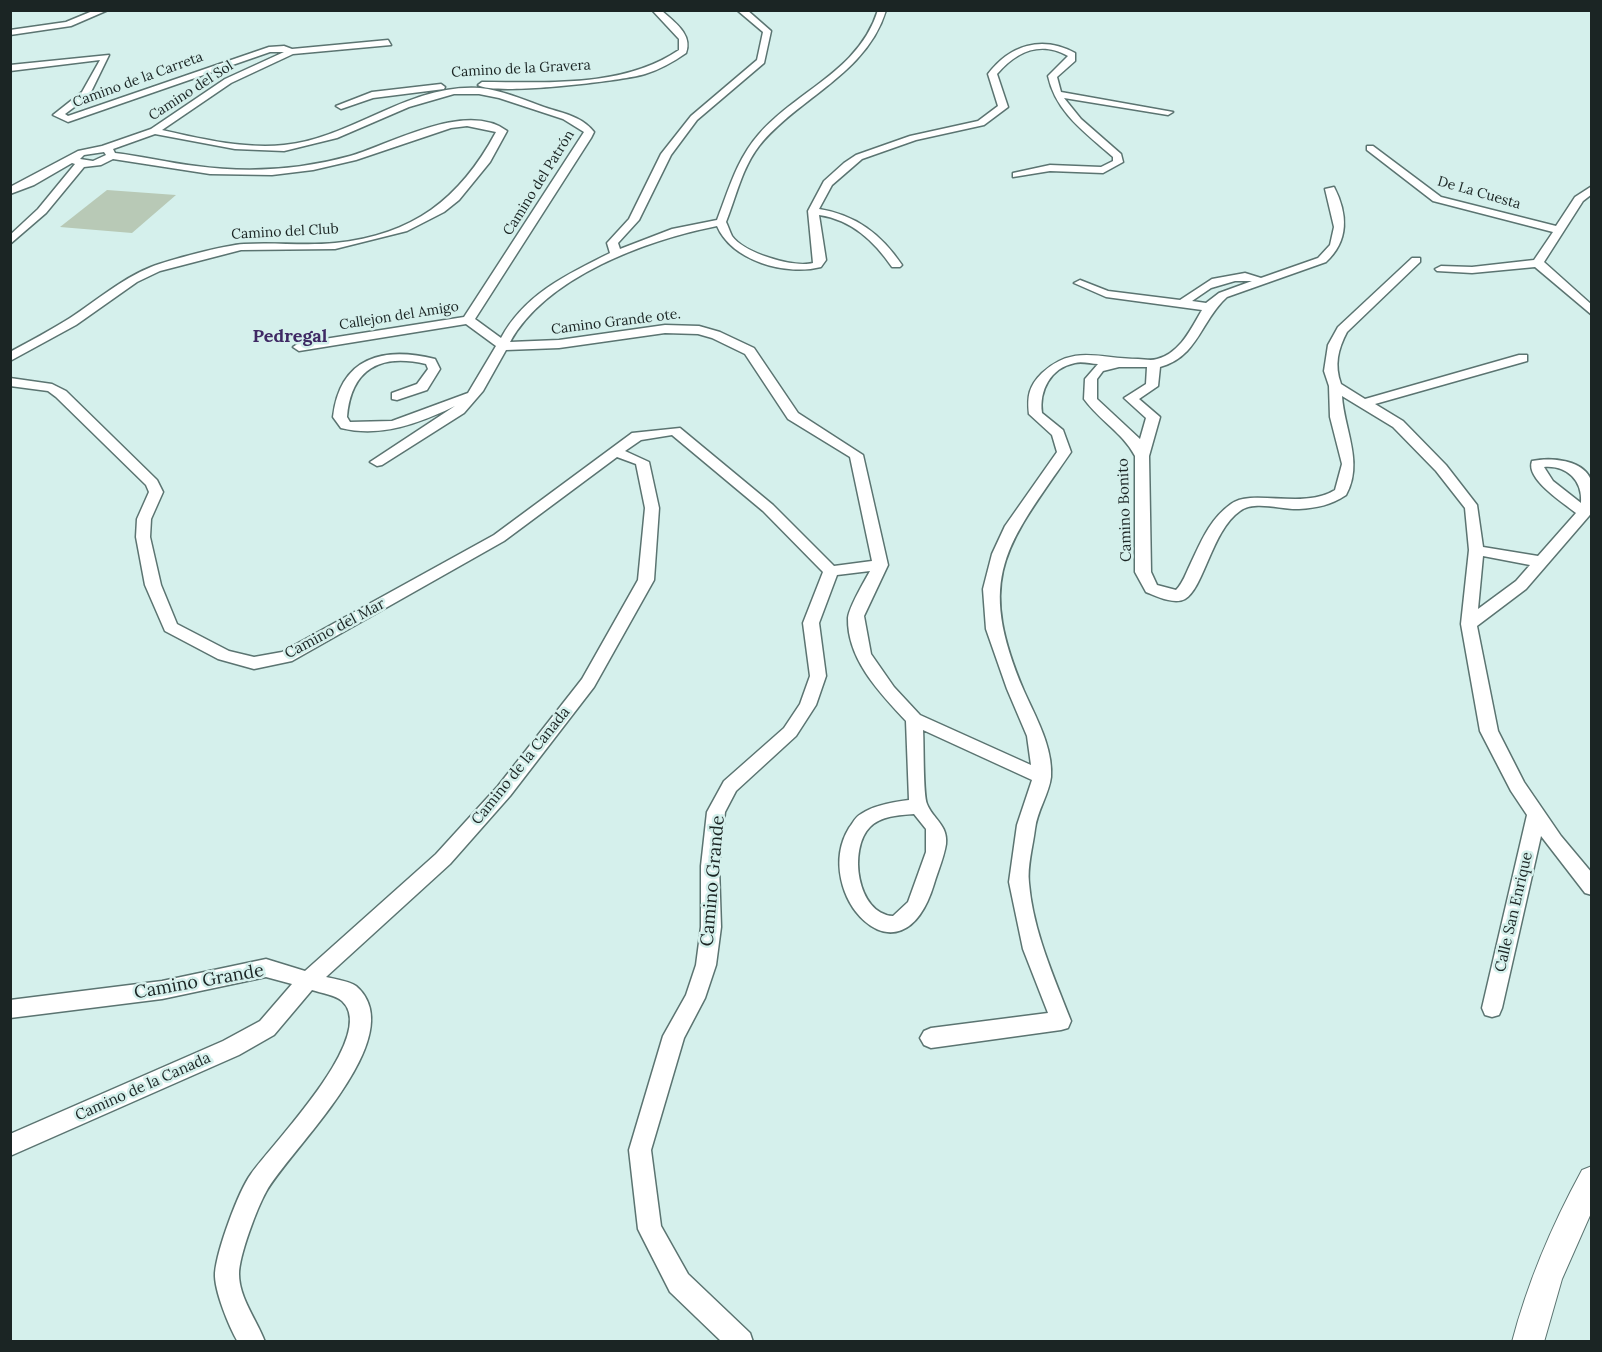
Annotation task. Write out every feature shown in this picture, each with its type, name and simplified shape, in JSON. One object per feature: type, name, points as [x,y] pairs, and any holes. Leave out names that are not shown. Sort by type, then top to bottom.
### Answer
[{"type":"street","points":[[10,33],[68,24],[104,10]]},
{"type":"street","name":"Camino de la Gravera","points":[[341,106],[384,92],[487,85],[551,84],[611,78],[669,61],[682,51],[684,39],[679,30],[656,10]]},
{"type":"street","points":[[616,254],[612,243],[634,220],[666,154],[694,118],[761,61],[767,31],[741,10]]},
{"type":"street","points":[[882,10],[878,27],[864,50],[844,70],[782,116],[745,159],[721,222],[728,239],[762,257],[798,267],[811,267],[820,260],[813,211],[828,183],[858,157],[913,138],[981,123],[995,115],[1003,107],[992,74],[1000,63],[1026,46],[1051,46],[1072,55],[1072,59],[1052,76],[1058,94],[1073,115],[1118,156],[1118,162],[1102,170],[1050,168],[1017,175]]},
{"type":"street","points":[[291,52],[388,43]]},
{"type":"street","name":"Camino de la Carreta","points":[[10,68],[106,57],[86,94],[58,115],[68,119],[269,50],[284,49],[291,52]]},
{"type":"street","name":"Camino del Sol","points":[[10,191],[78,160],[86,151],[108,152],[154,131],[228,81],[254,67],[291,52]]},
{"type":"street","points":[[154,131],[231,145],[285,148],[323,140],[349,131],[415,102],[470,91],[487,85]]},
{"type":"street","name":"Camino del Patrón","points":[[468,320],[567,170],[589,132],[576,121],[487,92],[470,91]]},
{"type":"street","points":[[1058,94],[1168,112]]},
{"type":"street","name":"Camino del Club","points":[[10,357],[72,322],[133,280],[156,270],[240,247],[335,246],[363,241],[403,229],[440,210],[455,198],[486,160],[502,131],[486,124],[466,123],[430,128],[407,140],[337,162],[249,174],[209,171],[108,152]]},
{"type":"street","name":"De La Cuesta","points":[[1370,148],[1437,199],[1558,230]]},
{"type":"street","points":[[10,240],[42,211],[78,160]]},
{"type":"street","points":[[931,1038],[1061,1021],[1033,949],[1018,882],[1026,825],[1042,777],[1036,736],[1015,689],[994,629],[991,589],[999,554],[1012,526],[1064,452],[1058,433],[1036,414],[1034,399],[1037,386],[1061,363],[1076,358],[1117,363],[1160,363],[1190,343],[1209,308],[1231,291],[1308,266],[1333,252],[1337,244],[1340,214],[1330,189]]},
{"type":"street","points":[[1538,264],[1579,199],[1591,189]]},
{"type":"street","points":[[813,211],[850,219],[884,246],[896,265]]},
{"type":"street","points":[[377,462],[459,410],[477,391],[516,321],[537,299],[563,281],[616,254],[676,231],[721,222]]},
{"type":"street","points":[[1416,260],[1342,330],[1334,345],[1330,362],[1335,386],[1405,430],[1441,468],[1472,508],[1476,550],[1469,624],[1490,731],[1505,766],[1536,815],[1592,887]]},
{"type":"street","points":[[1441,269],[1472,270],[1538,264],[1592,312]]},
{"type":"street","points":[[1183,303],[1200,287],[1231,278],[1262,280]]},
{"type":"street","points":[[1080,284],[1106,294],[1209,308]]},
{"type":"street","points":[[468,320],[504,346]]},
{"type":"street","name":"Callejon del Amigo","points":[[299,347],[468,320]]},
{"type":"street","name":"Camino Grande ote.","points":[[504,346],[559,344],[681,328],[716,335],[750,351],[793,416],[856,455],[880,565]]},
{"type":"street","points":[[398,396],[422,387],[434,369],[431,362],[404,357],[368,365],[355,373],[347,383],[340,417],[346,425],[361,428],[382,427],[423,416],[477,391]]},
{"type":"street","points":[[1365,404],[1523,358]]},
{"type":"street","name":"Camino Bonito","points":[[1117,363],[1099,368],[1091,379],[1090,399],[1101,412],[1133,439],[1142,456],[1143,572],[1151,588],[1166,594],[1180,595],[1191,581],[1217,524],[1238,505],[1252,502],[1297,505],[1327,501],[1341,492],[1349,464],[1337,417],[1335,386]]},
{"type":"street","points":[[1142,456],[1154,417],[1130,398],[1152,386],[1154,363]]},
{"type":"street","name":"Camino del Mar","points":[[10,382],[52,388],[61,394],[152,483],[156,492],[144,519],[143,537],[153,585],[171,627],[224,655],[254,663],[286,657],[499,538],[615,452]]},
{"type":"street","points":[[615,452],[637,436],[675,431],[768,508],[831,571],[880,565]]},
{"type":"street","name":"Camino de la Canada","points":[[10,1145],[231,1048],[267,1028],[307,982],[443,859],[504,790],[588,683],[645,580],[652,508],[642,462],[615,452]]},
{"type":"street","points":[[1469,624],[1521,585],[1584,513]]},
{"type":"street","points":[[1476,550],[1542,562]]},
{"type":"street","points":[[880,565],[856,616],[863,655],[888,691],[914,719],[1042,777]]},
{"type":"street","name":"Camino Grande","points":[[741,1341],[679,1283],[650,1229],[640,1150],[674,1036],[695,998],[706,965],[711,927],[711,866],[716,812],[730,786],[790,732],[808,705],[818,676],[811,623],[831,571]]},
{"type":"street","points":[[914,719],[918,806],[935,824],[937,846],[912,914],[898,923],[883,923],[868,915],[857,901],[849,869],[850,841],[863,822],[890,810],[918,806]]},
{"type":"street","name":"Calle San Enrique","points":[[1492,1008],[1536,815]]},
{"type":"street","name":"Camino Grande","points":[[10,1009],[162,990],[266,968],[307,982],[348,992],[358,1005],[360,1029],[348,1063],[316,1112],[258,1183],[238,1231],[227,1274],[240,1321],[254,1341]]},
{"type":"street","points":[[1528,1341],[1538,1301],[1553,1258],[1592,1180]]},
{"type":"green space","points":[[107,190],[176,195],[132,233],[60,227]]},
{"type":"district","name":"Pedregal","points":[[290,337]]}]
